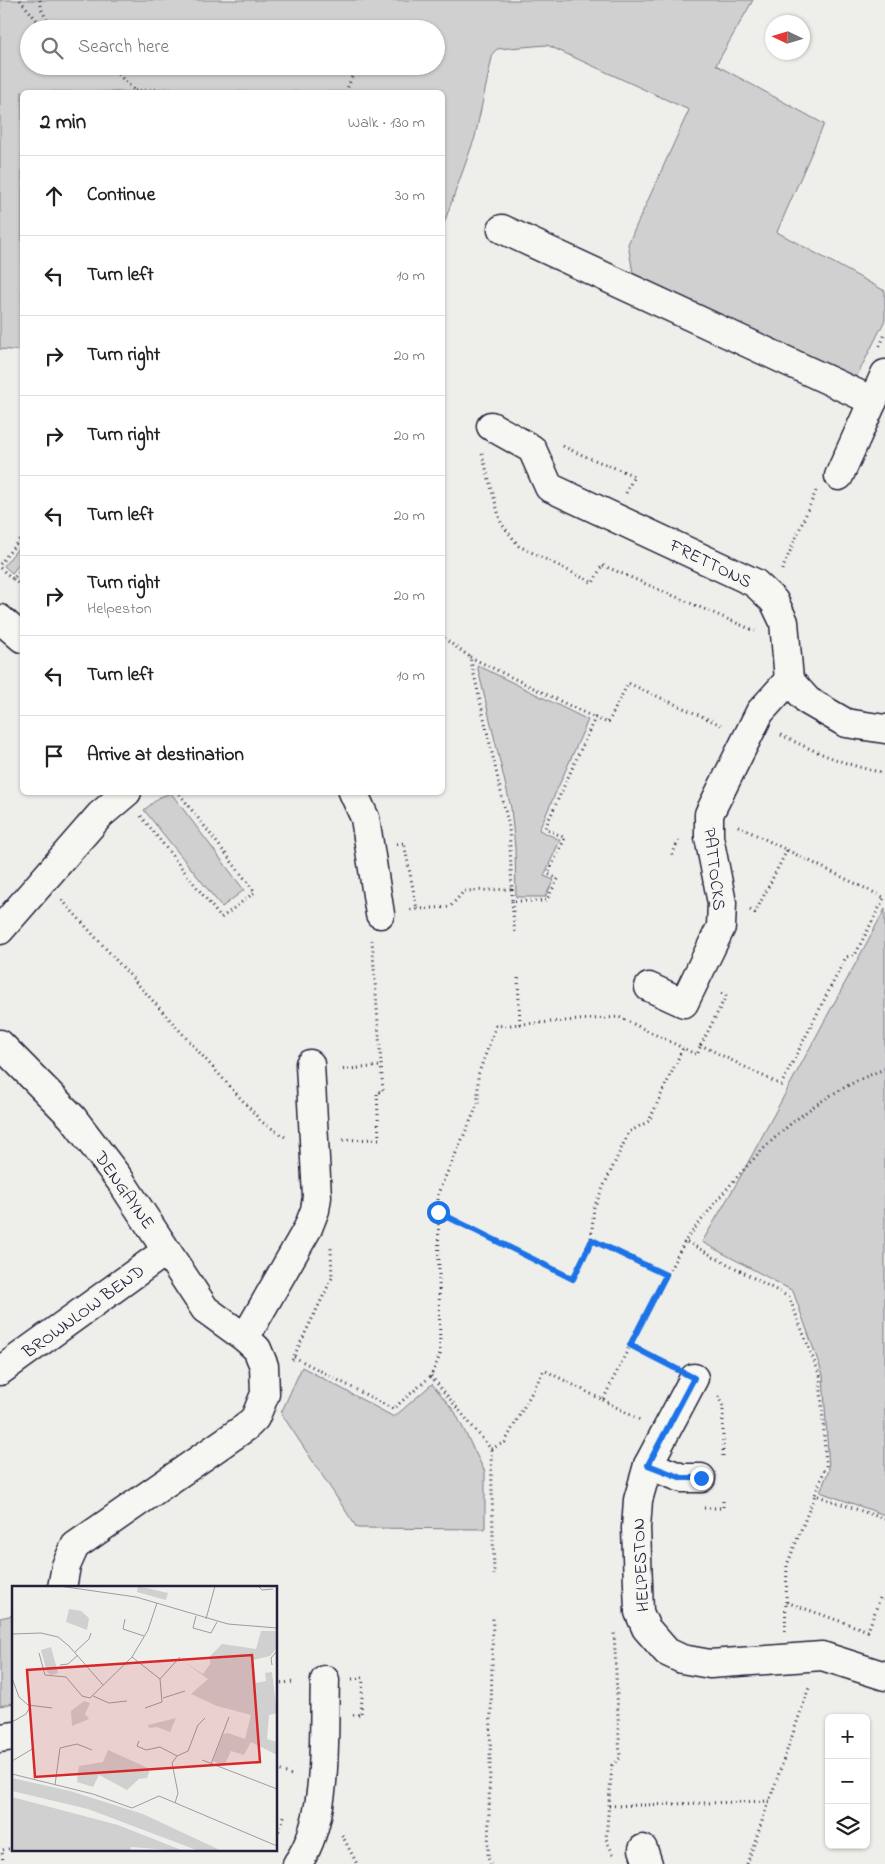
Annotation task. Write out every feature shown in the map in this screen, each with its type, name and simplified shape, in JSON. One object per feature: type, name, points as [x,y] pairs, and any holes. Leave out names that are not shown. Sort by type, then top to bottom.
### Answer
[{"type":"street","points":[[502,229],[873,401]]},
{"type":"street","points":[[828,481],[873,401],[885,374]]},
{"type":"street","name":"FRETTONS","points":[[491,426],[532,449],[550,487],[754,583],[774,601],[784,622],[789,680]]},
{"type":"street","points":[[0,619],[20,636]]},
{"type":"street","points":[[789,680],[808,701],[846,723],[885,729]]},
{"type":"street","name":"PATTOCKS","points":[[649,987],[684,1003],[721,928],[722,903],[710,837],[709,814],[760,712],[789,680]]},
{"type":"street","points":[[354,795],[365,818],[380,914]]},
{"type":"street","points":[[0,930],[100,815],[133,804]]},
{"type":"street","name":"DENGAYNE","points":[[0,1044],[72,1117],[120,1180],[204,1309],[246,1338],[257,1349],[264,1366],[265,1394],[255,1418],[246,1427],[75,1546],[66,1566],[62,1586]]},
{"type":"street","points":[[246,1338],[308,1228],[315,1210],[316,1174],[310,1064]]},
{"type":"street","name":"BROWNLOW BEND","points":[[0,1371],[166,1251]]},
{"type":"street","name":"HELPESTON","points":[[694,1378],[648,1465],[638,1500],[636,1528],[639,1612],[646,1628],[667,1652],[682,1659],[710,1664],[822,1656],[885,1676]]},
{"type":"street","points":[[648,1465],[682,1478],[712,1484]]},
{"type":"street","points":[[300,1863],[321,1803],[325,1680]]},
{"type":"path","points":[[20,0],[37,20]]},
{"type":"path","points":[[40,0],[47,20]]},
{"type":"path","points":[[119,75],[133,90]]},
{"type":"path","points":[[347,90],[353,75]]},
{"type":"path","points":[[157,90],[174,90]]},
{"type":"path","points":[[491,426],[477,438],[501,523],[520,546],[593,583],[602,565],[759,633]]},
{"type":"path","points":[[558,444],[594,461],[602,462],[634,476],[626,494]]},
{"type":"path","points":[[781,572],[828,481]]},
{"type":"path","points":[[20,539],[0,566],[20,585]]},
{"type":"path","points":[[14,579],[20,571]]},
{"type":"path","points":[[445,639],[470,657],[608,723],[628,683],[725,727]]},
{"type":"path","points":[[470,657],[509,827],[515,935]]},
{"type":"path","points":[[512,901],[546,901],[558,879],[548,874],[565,838],[545,828],[595,718]]},
{"type":"path","points":[[778,734],[820,755],[856,768],[885,773]]},
{"type":"path","points":[[133,804],[221,918],[255,892],[180,795]]},
{"type":"path","points":[[701,1045],[782,1085],[846,958],[855,955],[885,898],[734,824]]},
{"type":"path","points":[[672,855],[680,838]]},
{"type":"path","points":[[746,908],[755,912],[787,850]]},
{"type":"path","points":[[417,909],[450,907],[464,891],[512,888]]},
{"type":"path","points":[[59,897],[262,1122],[288,1139],[288,1130]]},
{"type":"path","points":[[518,978],[520,1024]]},
{"type":"path","points":[[294,1356],[393,1409],[431,1376],[440,1355],[438,1193],[478,1104],[478,1075],[496,1026],[619,1017],[697,1055],[726,996],[713,990]]},
{"type":"path","points":[[438,1212],[573,1279],[592,1240],[594,1207],[629,1132],[649,1121],[682,1048]]},
{"type":"path","points":[[310,1064],[315,1063],[316,1072],[382,1066]]},
{"type":"path","points":[[492,1449],[505,1442],[544,1370],[603,1400],[685,1241],[750,1162],[785,1127],[821,1099],[885,1069]]},
{"type":"path","points":[[592,1240],[666,1275]]},
{"type":"path","points":[[685,1241],[789,1297],[820,1376],[826,1466],[787,1565],[785,1638]]},
{"type":"path","points":[[630,1345],[713,1388],[723,1407],[723,1462]]},
{"type":"path","points":[[431,1376],[492,1449],[494,1575]]},
{"type":"path","points":[[696,1508],[723,1508],[712,1484]]},
{"type":"path","points":[[815,1495],[885,1519]]},
{"type":"path","points":[[786,1602],[868,1631],[880,1598],[885,1600]]},
{"type":"path","points":[[491,1864],[488,1858],[494,1616]]},
{"type":"path","points":[[747,1864],[813,1675]]},
{"type":"path","points":[[278,1770],[299,1778]]},
{"type":"path","points":[[608,1806],[770,1801]]},
{"type":"path","points":[[278,1834],[286,1813]]},
{"type":"path","points":[[4,1864],[2,1850],[12,1848]]},
{"type":"shaded area","points":[[0,0],[753,0],[716,65],[824,124],[777,232],[885,291],[885,320],[854,382],[636,291],[628,244],[689,110],[547,45],[497,49],[493,53],[475,137],[445,220],[445,90],[20,90],[20,351],[0,349]]},
{"type":"shaded area","points":[[20,546],[20,563],[12,573],[4,566]]},
{"type":"shaded area","points":[[477,665],[588,720],[539,830],[560,840],[544,876],[554,880],[545,897],[516,897],[515,848],[511,808]]},
{"type":"shaded area","points":[[173,795],[244,890],[222,907],[144,810],[160,797]]},
{"type":"shaded area","points":[[885,909],[885,1515],[820,1492],[829,1470],[823,1375],[793,1291],[702,1242],[738,1181]]},
{"type":"shaded area","points":[[302,1367],[394,1417],[432,1384],[455,1412],[485,1472],[485,1529],[357,1528],[281,1413]]},
{"type":"shaded area","points":[[12,1615],[12,1703],[0,1706],[0,1618]]},
{"type":"route","points":[[438,1212],[573,1279],[592,1240],[666,1275],[630,1345],[694,1378],[648,1465],[682,1478],[701,1478]]}]
